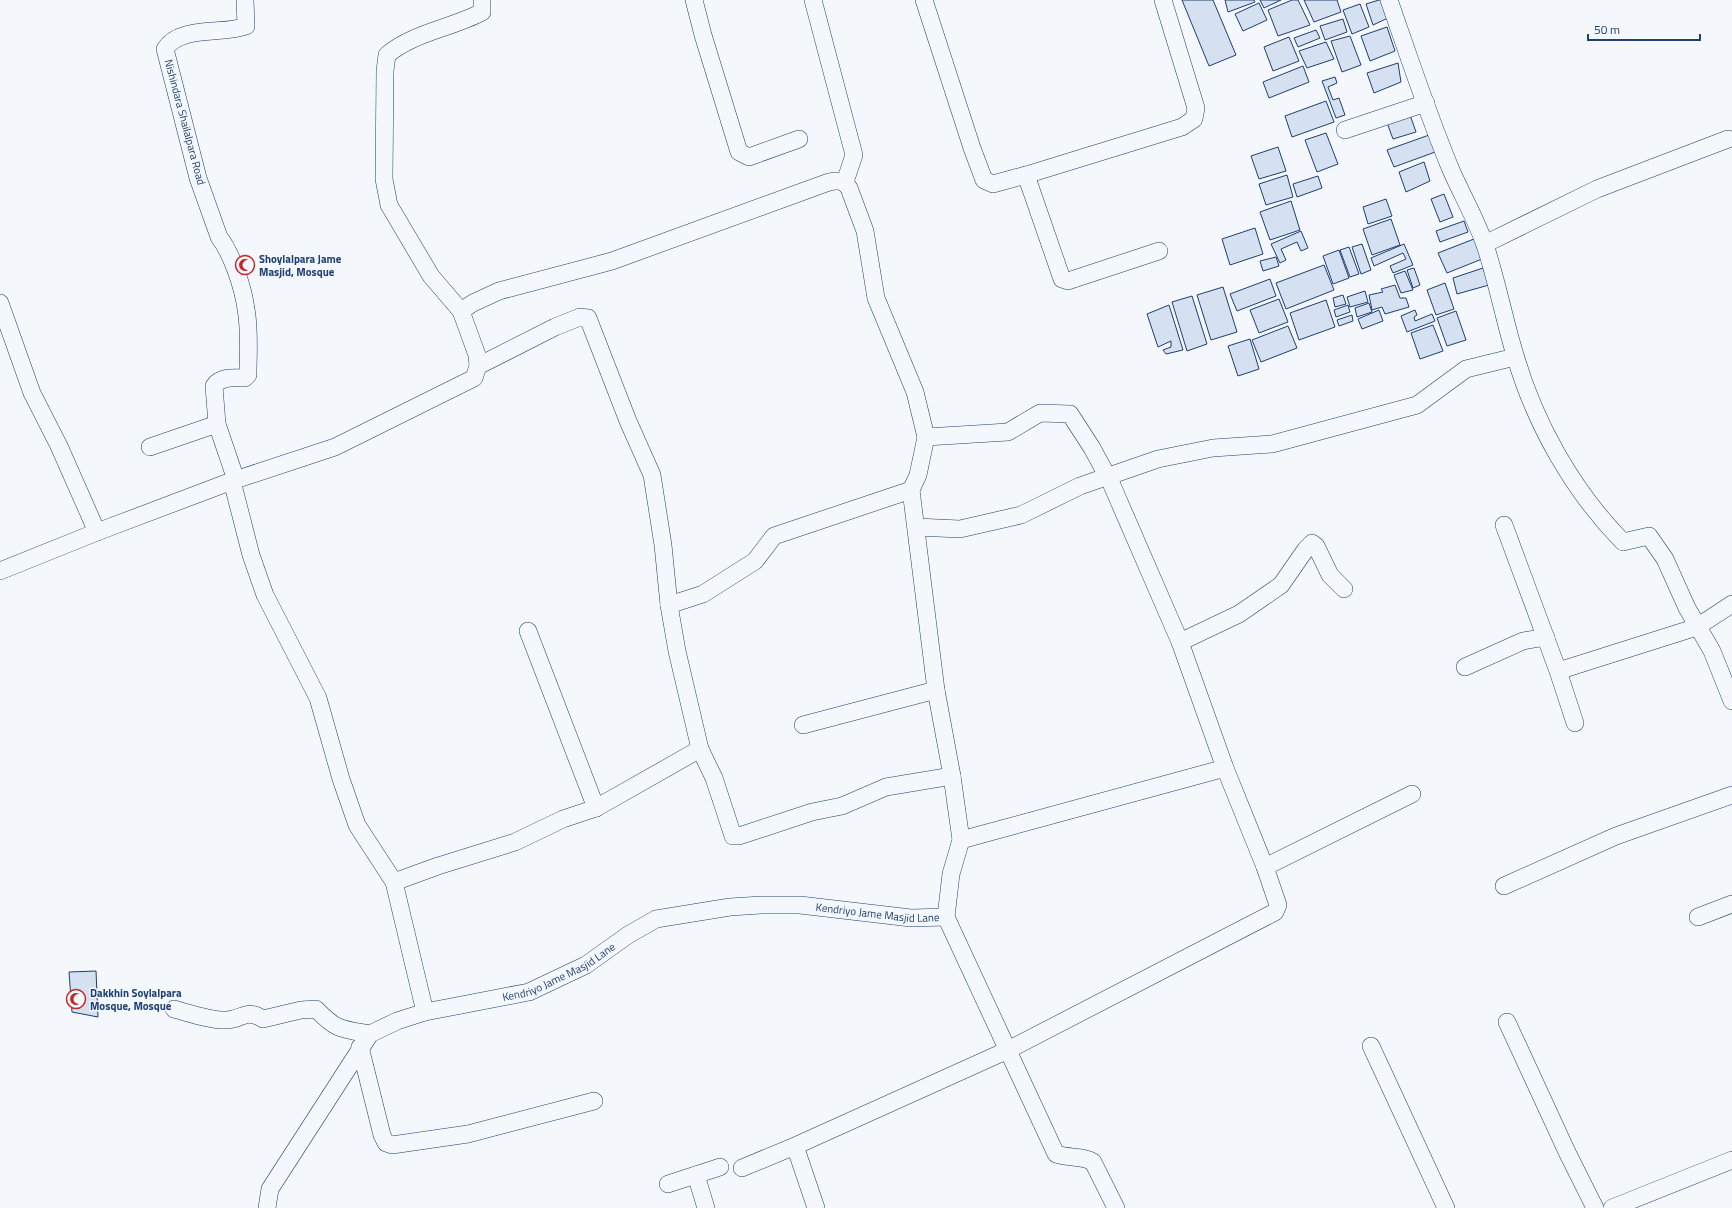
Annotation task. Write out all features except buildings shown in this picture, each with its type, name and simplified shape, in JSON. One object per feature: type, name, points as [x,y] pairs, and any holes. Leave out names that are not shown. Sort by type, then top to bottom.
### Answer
[{"type":"street","name":"Nishindara Shailalpara Road","points":[[217,424],[214,386],[217,382],[223,379],[245,378],[248,374],[246,309],[237,277],[224,244],[218,236],[198,178],[165,49],[170,42],[199,31],[239,29],[246,26],[245,0]]},
{"type":"street","points":[[0,571],[234,480],[335,447],[474,378],[478,366],[477,355],[461,311],[431,276],[388,205],[384,179],[385,71],[387,55],[398,46],[468,20],[482,12],[482,0]]},
{"type":"street","points":[[694,0],[703,35],[740,152],[749,157],[799,139]]},
{"type":"street","points":[[813,0],[854,155],[845,182]]},
{"type":"street","points":[[924,0],[972,148],[984,180],[993,184],[1182,127],[1194,119],[1196,108],[1163,0]]},
{"type":"street","points":[[1389,0],[1451,170],[1485,244],[1515,357],[1528,395],[1552,443],[1578,487],[1606,524],[1623,542],[1649,536],[1665,559],[1687,608],[1712,651],[1732,701]]},
{"type":"street","points":[[1345,130],[1426,103]]},
{"type":"street","points":[[1485,244],[1597,189],[1731,142]]},
{"type":"street","points":[[1026,175],[1062,279],[1068,281],[1159,251]]},
{"type":"street","points":[[461,311],[473,303],[499,291],[612,261],[829,182],[839,180],[845,182],[849,188],[865,231],[876,298],[915,392],[926,437],[918,475],[911,490],[936,690],[952,776],[961,840],[951,874],[946,917],[1056,1154],[1070,1158],[1088,1159],[1093,1162],[1116,1208]]},
{"type":"street","points":[[0,303],[32,393],[59,446],[97,532]]},
{"type":"street","points":[[478,366],[555,327],[580,317],[588,318],[628,421],[652,475],[663,545],[669,605],[677,651],[700,749],[714,778],[733,836],[739,836],[812,812],[842,806],[886,787],[952,776]]},
{"type":"street","points":[[916,528],[960,530],[1021,515],[1080,486],[1158,459],[1213,448],[1272,444],[1417,405],[1466,369],[1515,357]]},
{"type":"street","points":[[742,1168],[795,1146],[1008,1050],[1276,912],[1278,905],[1265,867],[1225,768],[1180,642],[1108,477],[1092,448],[1070,414],[1040,413],[1008,432],[926,437]]},
{"type":"street","points":[[150,447],[217,424],[234,480],[251,554],[265,595],[318,698],[341,779],[357,825],[394,882],[425,1012]]},
{"type":"street","points":[[669,605],[703,594],[756,561],[774,536],[911,490]]},
{"type":"street","points":[[1504,525],[1546,637],[1575,723]]},
{"type":"street","points":[[1180,642],[1239,614],[1281,585],[1306,549],[1312,543],[1316,546],[1330,575],[1344,589]]},
{"type":"street","points":[[1558,671],[1697,627],[1732,604]]},
{"type":"street","points":[[528,632],[596,808]]},
{"type":"street","points":[[1465,667],[1523,641],[1546,637]]},
{"type":"street","points":[[803,725],[936,690]]},
{"type":"street","points":[[394,882],[438,866],[515,842],[563,819],[596,808],[700,749]]},
{"type":"street","points":[[961,840],[1225,768]]},
{"type":"street","points":[[1265,867],[1412,794]]},
{"type":"street","points":[[1504,886],[1616,836],[1732,795]]},
{"type":"street","points":[[1698,916],[1732,904]]},
{"type":"street","name":"Kendriyo Jame Masjid Lane","points":[[365,1041],[397,1021],[425,1012],[530,992],[586,965],[628,935],[656,919],[730,907],[761,905],[800,905],[911,918],[946,917]]},
{"type":"street","points":[[174,1009],[227,1020],[254,1013],[263,1019],[301,1010],[316,1009],[326,1020],[339,1029],[365,1041]]},
{"type":"street","points":[[1507,1022],[1567,1152],[1595,1208]]},
{"type":"street","points":[[365,1041],[382,1134],[386,1143],[392,1145],[468,1134],[594,1101]]},
{"type":"street","points":[[267,1208],[270,1189],[365,1041]]},
{"type":"street","points":[[1371,1046],[1446,1208]]},
{"type":"street","points":[[795,1146],[816,1208]]},
{"type":"street","points":[[1612,1208],[1732,1160]]},
{"type":"street","points":[[668,1184],[720,1167]]},
{"type":"street","points":[[696,1175],[706,1208]]},
{"type":"place","name":"Shoylalpara Jame Masjid, Mosque","points":[[245,265]]},
{"type":"place","name":"Dakkhin Soylalpara Mosque, Mosque","points":[[76,999]]}]
